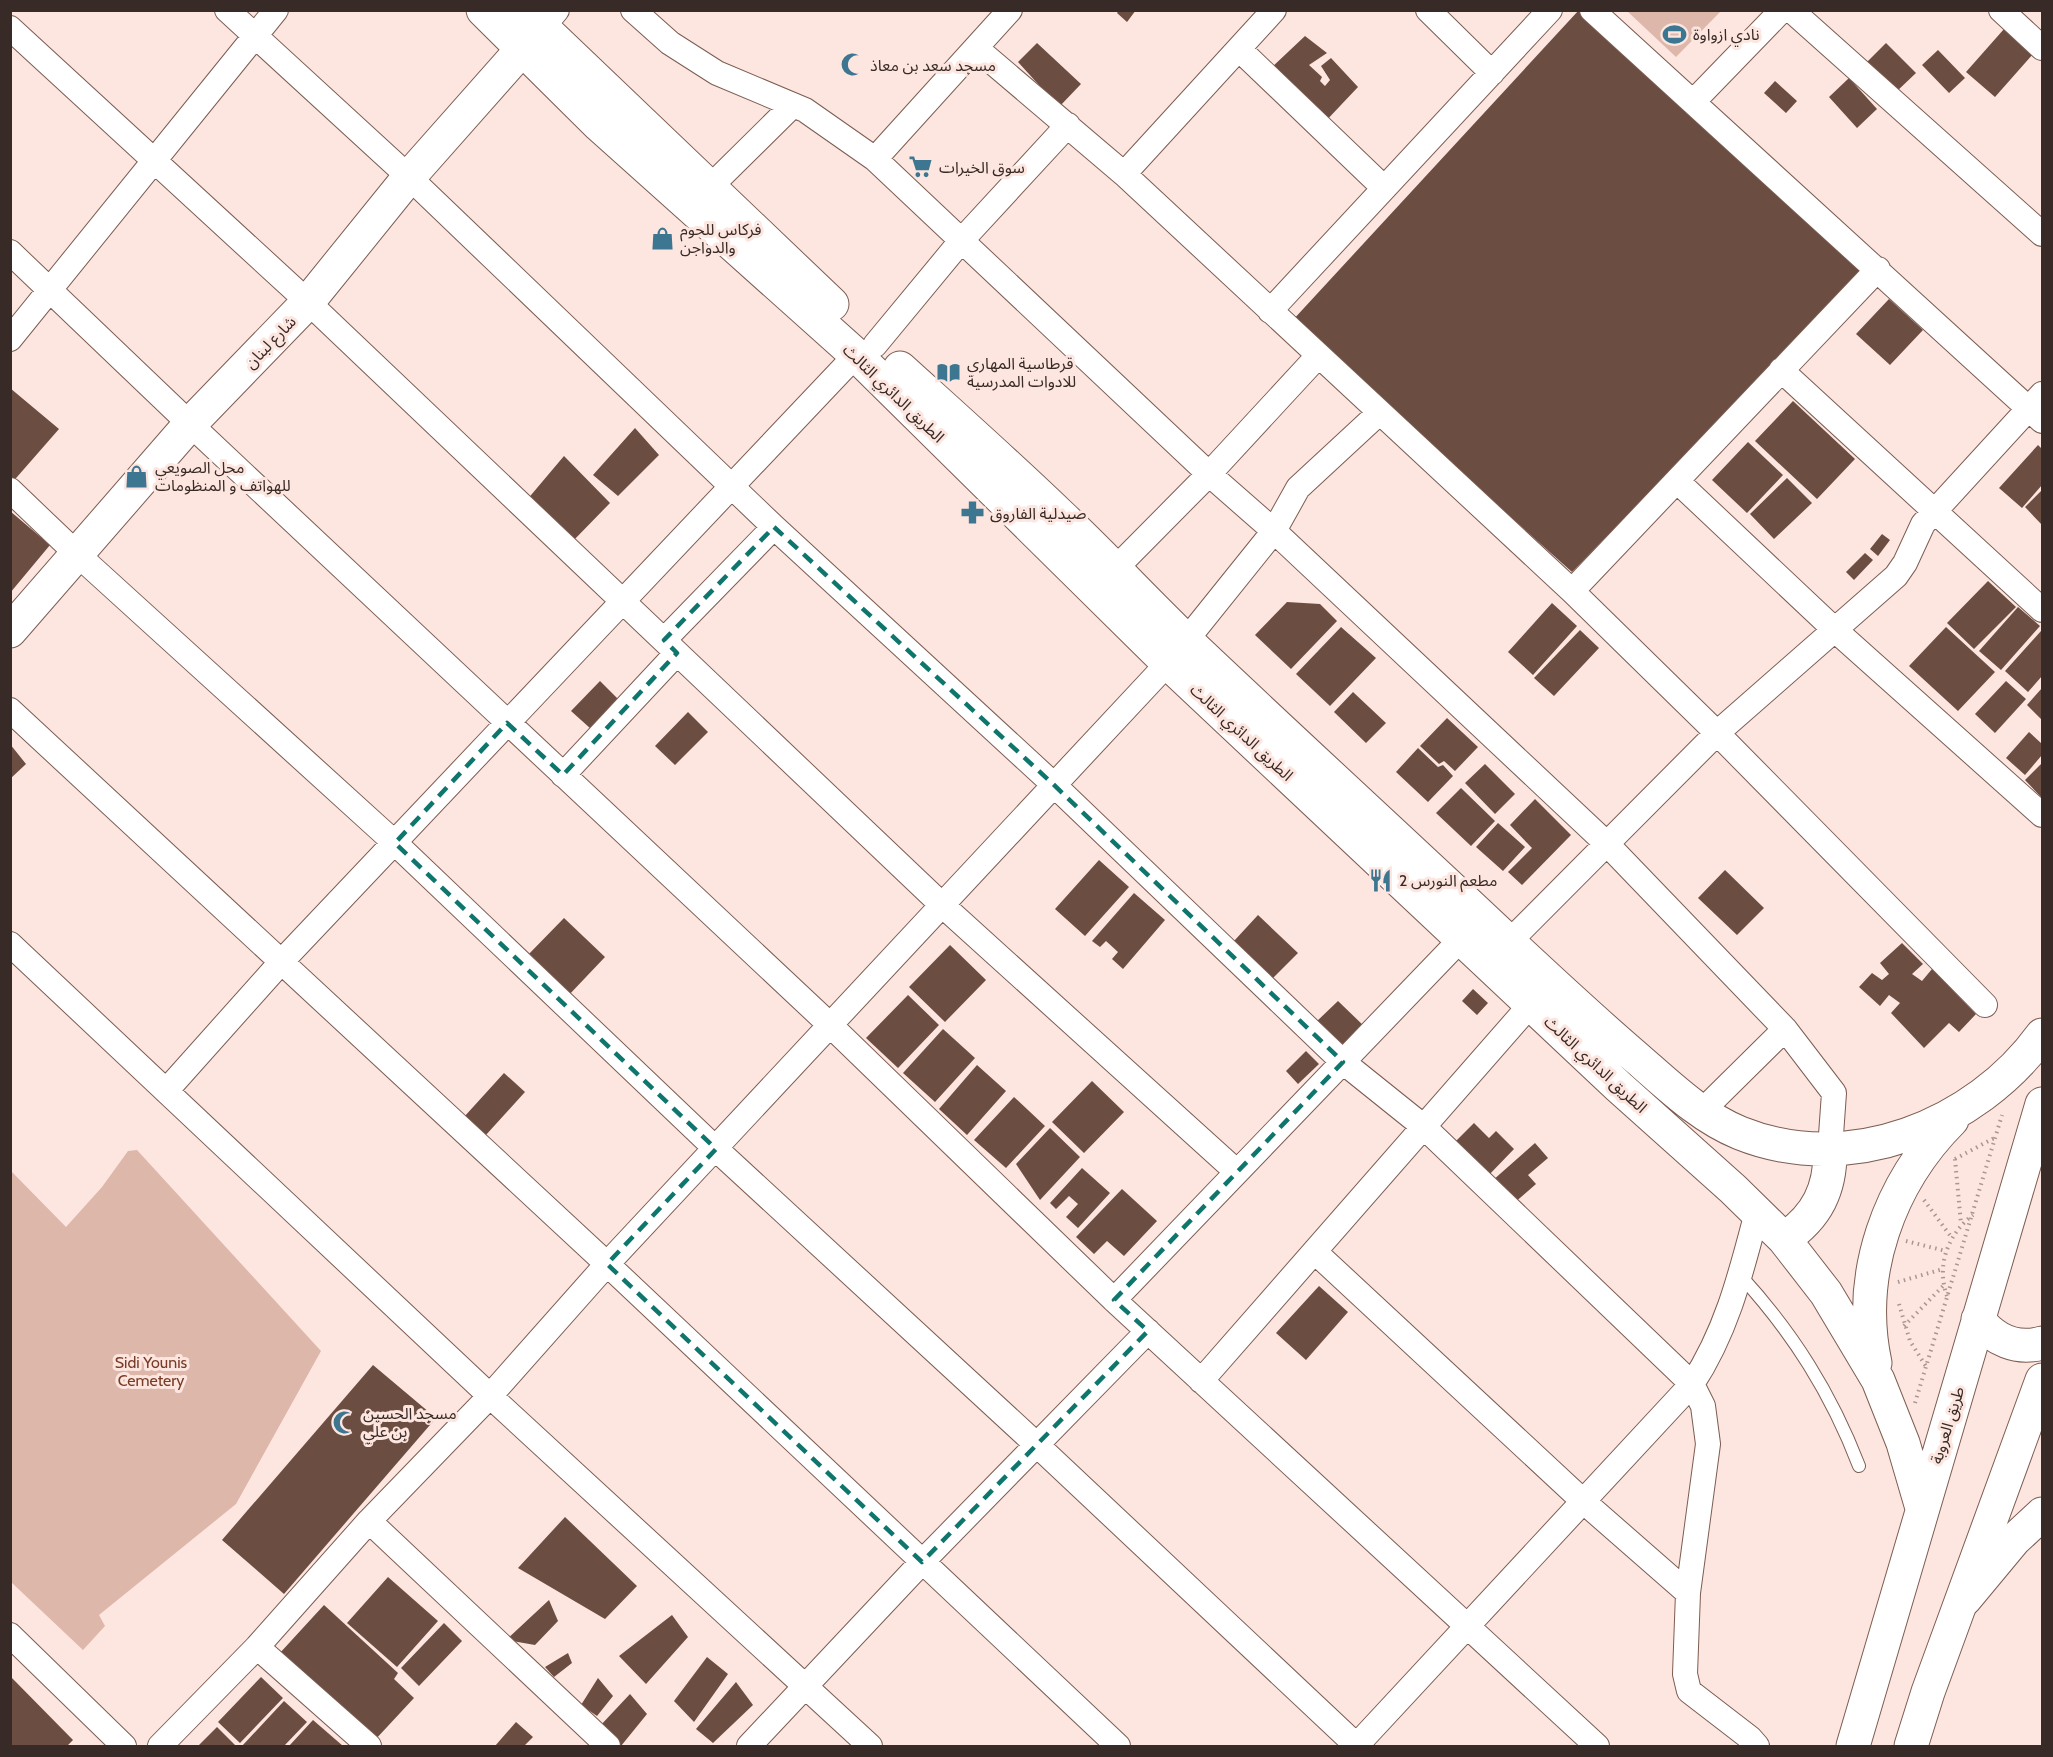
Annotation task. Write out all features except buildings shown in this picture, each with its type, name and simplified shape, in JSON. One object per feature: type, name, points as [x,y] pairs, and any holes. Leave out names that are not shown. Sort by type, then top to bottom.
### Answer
[{"type":"main road","name":"الطريق الدائري الثالث","points":[[483,10],[536,24],[710,187],[866,350],[1177,652],[1462,938],[1784,1239],[1826,1293],[1878,1380],[1903,1443],[1922,1508]]},
{"type":"main road","name":"الطريق الدائري الثالث","points":[[536,24],[598,125],[1061,515],[1115,569],[1177,652],[1509,942],[1603,1029],[1701,1112],[1741,1133],[1785,1146],[1830,1149],[1876,1143],[1959,1112],[2011,1073],[2043,1035]]},
{"type":"main road","name":"شارع لبنان","points":[[10,631],[190,424],[308,302],[536,24]]},
{"type":"main road","name":"طريق العروبة","points":[[1852,1746],[2043,1104]]},
{"type":"main road","points":[[1878,1380],[1872,1345],[1870,1300],[1876,1256],[1885,1222],[1908,1174],[1923,1152],[1959,1112]]},
{"type":"main road","points":[[1784,1239],[1808,1220],[1824,1194],[1829,1180],[1830,1149]]},
{"type":"main road","points":[[1978,1319],[1985,1328],[2002,1341],[2024,1346],[2043,1343]]},
{"type":"main road","points":[[1911,1746],[2043,1380]]},
{"type":"main road","points":[[1964,1600],[2000,1555],[2043,1514]]},
{"type":"street","points":[[226,10],[409,177],[774,527],[1053,783],[1343,1062],[1424,1127],[1692,1384],[1703,1406],[1708,1444],[1688,1593],[1685,1674],[1689,1691],[1750,1738],[1757,1746]]},
{"type":"street","points":[[10,339],[276,10]]},
{"type":"street","points":[[633,10],[670,43],[717,73],[805,110],[875,159],[1607,844],[1785,1029],[1834,1093],[1830,1149]]},
{"type":"street","points":[[875,159],[1010,10]]},
{"type":"street","points":[[1124,174],[1274,10]]},
{"type":"street","points":[[1428,10],[1492,74]]},
{"type":"street","points":[[1270,311],[1550,10]]},
{"type":"street","points":[[1509,942],[1717,733],[1901,570],[1919,530],[2038,408],[1878,269],[1592,10]]},
{"type":"street","points":[[1693,102],[1782,10]]},
{"type":"street","points":[[1791,10],[2043,234]]},
{"type":"street","points":[[2001,10],[2043,48]]},
{"type":"street","points":[[10,28],[308,302],[941,904],[1237,1172]]},
{"type":"street","points":[[977,49],[1068,124],[1124,174],[1572,591],[1717,733],[1985,1005]]},
{"type":"street","points":[[1239,49],[1384,189]]},
{"type":"street","points":[[710,187],[792,106]]},
{"type":"street","points":[[166,1091],[283,960],[622,599],[866,350],[961,241],[1068,124]]},
{"type":"street","points":[[10,252],[507,723],[829,1024],[1114,1300],[1597,1746]]},
{"type":"street","points":[[1572,591],[1878,269]]},
{"type":"street","points":[[1115,569],[1209,474],[1318,356]]},
{"type":"street","points":[[1781,370],[2043,610]]},
{"type":"street","points":[[160,1746],[257,1647],[369,1521],[490,1396],[607,1263],[716,1149],[829,1024],[1177,652],[1237,574],[1274,531],[1298,488],[1379,413]]},
{"type":"street","points":[[1678,482],[1835,630],[2043,815]]},
{"type":"street","points":[[10,490],[78,555],[395,843],[716,1149],[1037,1445],[1357,1746],[1692,1384],[1717,1342],[1740,1275],[1757,1212]]},
{"type":"street","points":[[563,775],[774,527]]},
{"type":"street","points":[[10,710],[283,960],[1118,1746]]},
{"type":"street","points":[[1114,1300],[1462,938]]},
{"type":"street","points":[[10,944],[490,1396],[870,1746]]},
{"type":"street","points":[[1201,1381],[1532,1003]]},
{"type":"street","points":[[1701,1112],[1785,1029]]},
{"type":"street","points":[[1315,1252],[1584,1502],[1688,1593]]},
{"type":"street","points":[[748,1746],[807,1687],[922,1562],[1148,1331]]},
{"type":"street","points":[[369,1521],[608,1746]]},
{"type":"street","points":[[10,1635],[124,1746]]},
{"type":"street","points":[[257,1647],[369,1746]]},
{"type":"lane","points":[[1740,1275],[1782,1323],[1807,1358],[1834,1406],[1859,1466]]},
{"type":"path","points":[[1903,1443],[1996,1137],[2011,1073]]},
{"type":"path","points":[[1949,1165],[1955,1159],[1996,1137]]},
{"type":"path","points":[[1955,1159],[1961,1225]]},
{"type":"path","points":[[1917,1203],[1921,1196],[1952,1238]]},
{"type":"path","points":[[1948,1298],[1943,1269],[1946,1251],[1961,1225],[1973,1214]]},
{"type":"path","points":[[1900,1246],[1904,1232]]},
{"type":"path","points":[[1902,1239],[1946,1251]]},
{"type":"path","points":[[1897,1283],[1943,1269]]},
{"type":"path","points":[[1897,1275],[1897,1290]]},
{"type":"path","points":[[1904,1326],[1944,1284]]},
{"type":"path","points":[[1898,1297],[1904,1326],[1927,1368]]},
{"type":"highlighted area","points":[[774,527],[1053,784],[1343,1062],[1114,1300],[1148,1331],[922,1562],[607,1264],[716,1149],[395,843],[507,723],[563,775],[677,653],[664,640]]},
{"type":"green space","name":"نادي ازواوة","points":[[1627,11],[1721,11],[1676,57]]},
{"type":"green space","name":"Sidi Younis Cemetery","points":[[137,1150],[321,1351],[236,1504],[99,1615],[105,1626],[83,1650],[11,1582],[11,1171],[66,1227],[102,1187],[128,1151]]},
{"type":"place","name":"نادي ازواوة","points":[[1675,34]]},
{"type":"place","name":"مسجد سعد بن معاذ","points":[[852,65]]},
{"type":"place","name":"سوق الخيرات","points":[[921,167]]},
{"type":"place","name":"فركاس للحوم والدواجن","points":[[662,238]]},
{"type":"place","name":"قرطاسية المهاري للادوات المدرسية","points":[[949,372]]},
{"type":"place","name":"محل الصويعي للهواتف و المنظومات","points":[[137,476]]},
{"type":"place","name":"صيدلية الفاروق","points":[[972,513]]},
{"type":"place","name":"مطعم النورس 2","points":[[1381,880]]},
{"type":"place","name":"مسجد الحسين بن علي","points":[[345,1422]]}]
